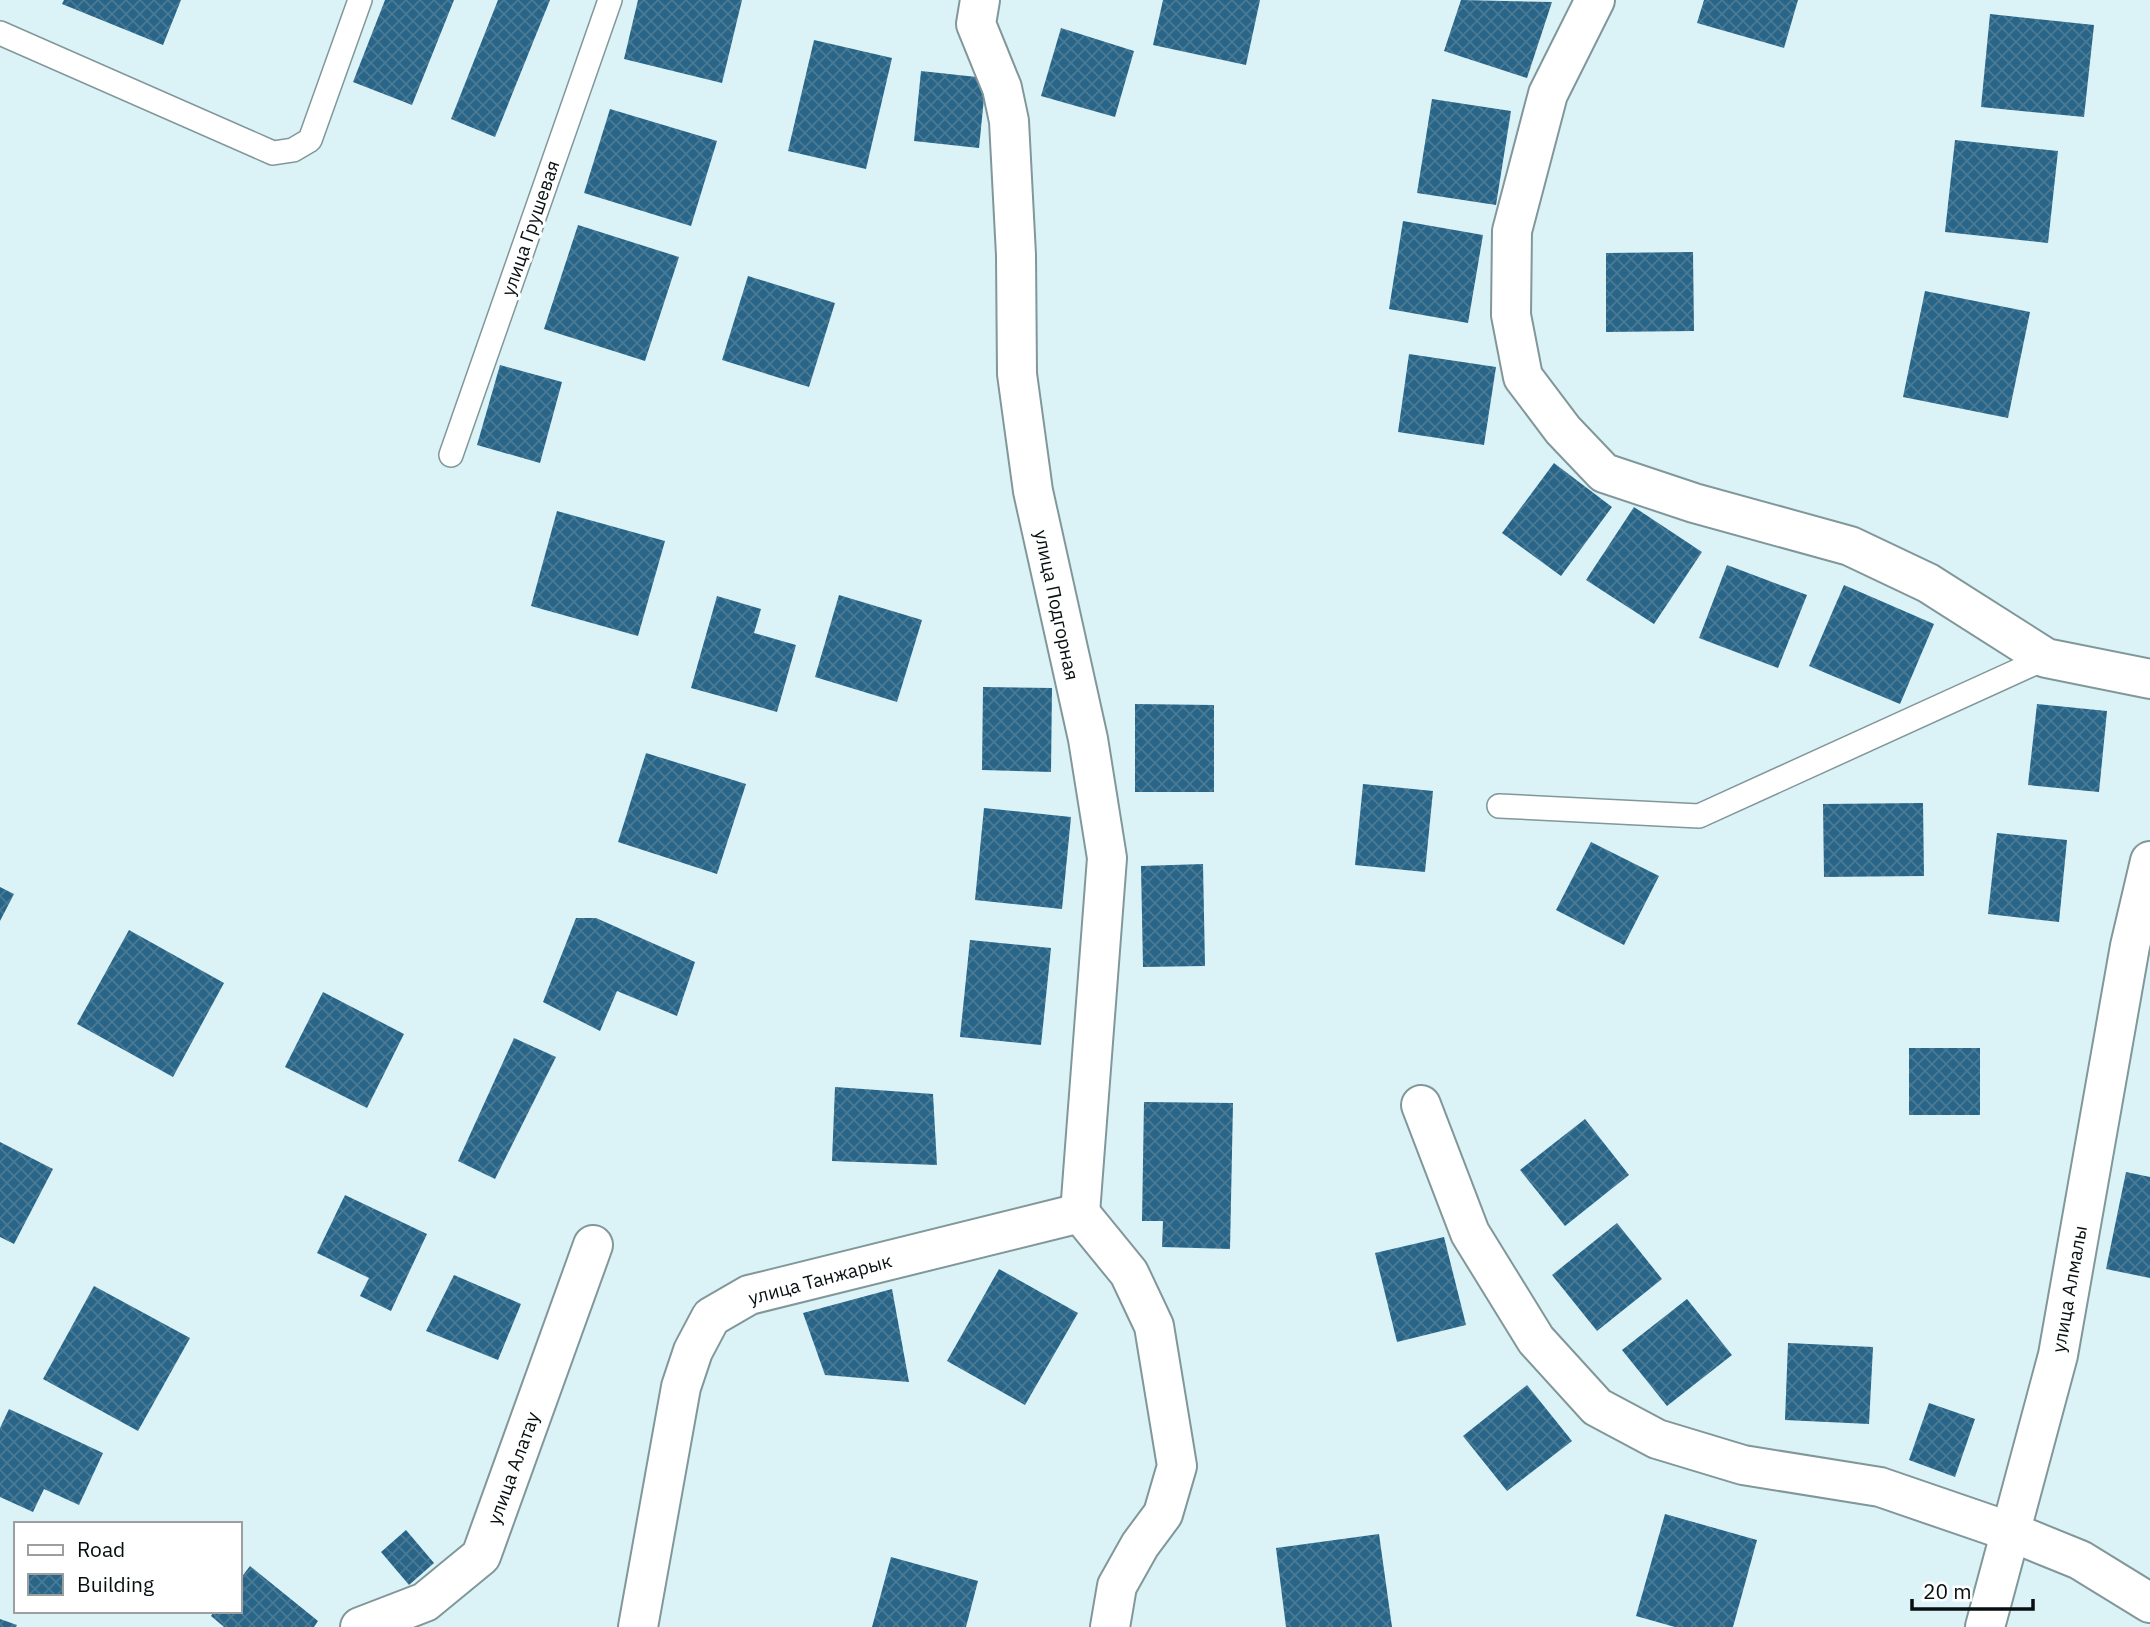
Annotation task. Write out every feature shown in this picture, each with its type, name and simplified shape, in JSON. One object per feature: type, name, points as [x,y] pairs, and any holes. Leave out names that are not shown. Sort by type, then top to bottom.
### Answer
[{"type":"street","name":"улица Подгорная","points":[[980,0],[976,24],[1002,88],[1009,121],[1017,374],[1032,491],[1088,739],[1107,858],[1080,1213]]},
{"type":"street","points":[[1595,0],[1548,94],[1512,231],[1511,315],[1523,377],[1563,430],[1604,473],[1694,503],[1850,546],[1928,583],[2046,658],[2150,679]]},
{"type":"street","name":"улица Алмалы","points":[[1985,1627],[2058,1355],[2140,945],[2150,861]]},
{"type":"street","points":[[1421,1105],[1470,1233],[1536,1340],[1597,1407],[1657,1439],[1743,1465],[1880,1487],[2011,1532],[2080,1560],[2150,1603]]},
{"type":"street","name":"улица Танжарык","points":[[638,1627],[681,1387],[693,1351],[711,1317],[749,1295],[1080,1213]]},
{"type":"street","points":[[1080,1213],[1129,1273],[1154,1326],[1177,1466],[1163,1514],[1140,1545],[1117,1586],[1110,1627]]},
{"type":"street","name":"улица Алатау","points":[[360,1627],[425,1602],[481,1556],[593,1245]]},
{"type":"lane","points":[[0,33],[272,153],[293,150],[310,140],[360,0]]},
{"type":"lane","name":"улица Грушевая","points":[[451,456],[610,0]]},
{"type":"lane","points":[[1499,806],[1699,816],[2046,658]]},
{"type":"building","points":[[64,0],[181,0],[163,45],[62,4]]},
{"type":"building","points":[[385,0],[454,0],[412,105],[353,82]]},
{"type":"building","points":[[498,0],[550,0],[495,137],[451,119]]},
{"type":"building","points":[[638,0],[742,0],[722,83],[624,59]]},
{"type":"building","points":[[1163,0],[1260,0],[1246,65],[1153,45]]},
{"type":"building","points":[[1461,0],[1552,2],[1527,78],[1444,51]]},
{"type":"building","points":[[1704,0],[1798,0],[1784,48],[1697,23]]},
{"type":"building","points":[[1990,14],[2094,25],[2084,117],[1981,107]]},
{"type":"building","points":[[1061,28],[1134,51],[1115,117],[1041,96]]},
{"type":"building","points":[[814,40],[892,58],[866,169],[788,151]]},
{"type":"building","points":[[921,71],[986,78],[979,148],[914,141]]},
{"type":"building","points":[[1432,99],[1511,111],[1496,205],[1417,193]]},
{"type":"building","points":[[610,109],[717,141],[691,226],[584,193]]},
{"type":"building","points":[[1955,140],[2058,151],[2048,243],[1945,232]]},
{"type":"building","points":[[1403,221],[1483,235],[1468,323],[1389,309]]},
{"type":"building","points":[[578,225],[679,257],[645,361],[544,329]]},
{"type":"building","points":[[1693,252],[1694,331],[1606,332],[1606,253]]},
{"type":"building","points":[[748,276],[835,303],[809,387],[722,360]]},
{"type":"building","points":[[1925,291],[2030,312],[2008,418],[1903,397]]},
{"type":"building","points":[[1409,354],[1496,367],[1484,445],[1398,432]]},
{"type":"building","points":[[500,365],[562,382],[540,463],[477,445]]},
{"type":"building","points":[[1554,463],[1612,507],[1561,576],[1502,533]]},
{"type":"building","points":[[1634,507],[1702,552],[1654,624],[1586,580]]},
{"type":"building","points":[[557,511],[665,541],[638,636],[531,606]]},
{"type":"building","points":[[1727,565],[1807,595],[1778,668],[1699,638]]},
{"type":"building","points":[[1844,585],[1934,624],[1900,704],[1809,666]]},
{"type":"building","points":[[839,595],[922,620],[897,702],[815,677]]},
{"type":"building","points":[[717,596],[761,609],[754,633],[796,645],[777,712],[691,688]]},
{"type":"building","points":[[983,687],[1052,688],[1051,772],[982,770]]},
{"type":"building","points":[[1135,704],[1214,705],[1214,792],[1135,792]]},
{"type":"building","points":[[2037,704],[2107,711],[2099,792],[2028,785]]},
{"type":"building","points":[[646,753],[746,784],[717,874],[618,842]]},
{"type":"building","points":[[1363,784],[1433,791],[1425,872],[1355,865]]},
{"type":"building","points":[[1923,803],[1924,876],[1824,877],[1823,804]]},
{"type":"building","points":[[984,808],[1071,817],[1062,909],[975,900]]},
{"type":"building","points":[[1997,833],[2067,840],[2059,922],[1988,914]]},
{"type":"building","points":[[1591,842],[1659,876],[1624,945],[1556,910]]},
{"type":"building","points":[[1203,864],[1205,966],[1143,967],[1141,866]]},
{"type":"building","points":[[0,887],[14,894],[0,921]]},
{"type":"building","points":[[576,918],[596,918],[695,962],[677,1016],[617,991],[600,1031],[543,1002]]},
{"type":"building","points":[[129,930],[224,983],[173,1077],[77,1024]]},
{"type":"building","points":[[970,940],[1051,948],[1041,1045],[960,1037]]},
{"type":"building","points":[[323,992],[404,1034],[367,1108],[285,1067]]},
{"type":"building","points":[[514,1038],[556,1057],[495,1179],[458,1161]]},
{"type":"building","points":[[1909,1048],[1980,1048],[1980,1115],[1909,1115]]},
{"type":"building","points":[[835,1087],[933,1094],[937,1165],[832,1161]]},
{"type":"building","points":[[1144,1102],[1233,1103],[1230,1249],[1162,1247],[1163,1221],[1142,1221]]},
{"type":"building","points":[[1585,1119],[1629,1175],[1565,1226],[1520,1170]]},
{"type":"building","points":[[0,1142],[53,1169],[14,1244],[0,1237]]},
{"type":"building","points":[[2126,1172],[2150,1177],[2150,1278],[2106,1269]]},
{"type":"building","points":[[345,1195],[427,1234],[391,1311],[360,1296],[369,1278],[317,1253]]},
{"type":"building","points":[[1617,1223],[1662,1279],[1597,1331],[1552,1275]]},
{"type":"building","points":[[1444,1237],[1466,1325],[1397,1342],[1375,1253]]},
{"type":"building","points":[[999,1269],[1078,1313],[1025,1405],[947,1361]]},
{"type":"building","points":[[454,1275],[521,1304],[498,1360],[426,1331]]},
{"type":"building","points":[[94,1286],[190,1338],[138,1431],[43,1379]]},
{"type":"building","points":[[892,1289],[909,1382],[825,1375],[803,1313]]},
{"type":"building","points":[[1687,1299],[1732,1355],[1667,1406],[1622,1350]]},
{"type":"building","points":[[1788,1343],[1873,1347],[1869,1424],[1785,1420]]},
{"type":"building","points":[[1527,1385],[1572,1441],[1507,1491],[1463,1436]]},
{"type":"building","points":[[1929,1403],[1975,1419],[1955,1477],[1909,1460]]},
{"type":"building","points":[[9,1409],[103,1453],[79,1505],[44,1489],[33,1512],[0,1497],[0,1428]]},
{"type":"building","points":[[1665,1514],[1757,1540],[1733,1627],[1675,1627],[1636,1616]]},
{"type":"building","points":[[406,1530],[434,1563],[409,1585],[381,1552]]},
{"type":"building","points":[[1379,1534],[1392,1627],[1286,1627],[1276,1548]]},
{"type":"building","points":[[891,1557],[978,1581],[966,1627],[872,1627]]},
{"type":"building","points":[[250,1566],[318,1621],[314,1627],[224,1627],[211,1616],[213,1613],[242,1613],[242,1576]]},
{"type":"building","points":[[0,1619],[17,1625],[0,1627]]}]
